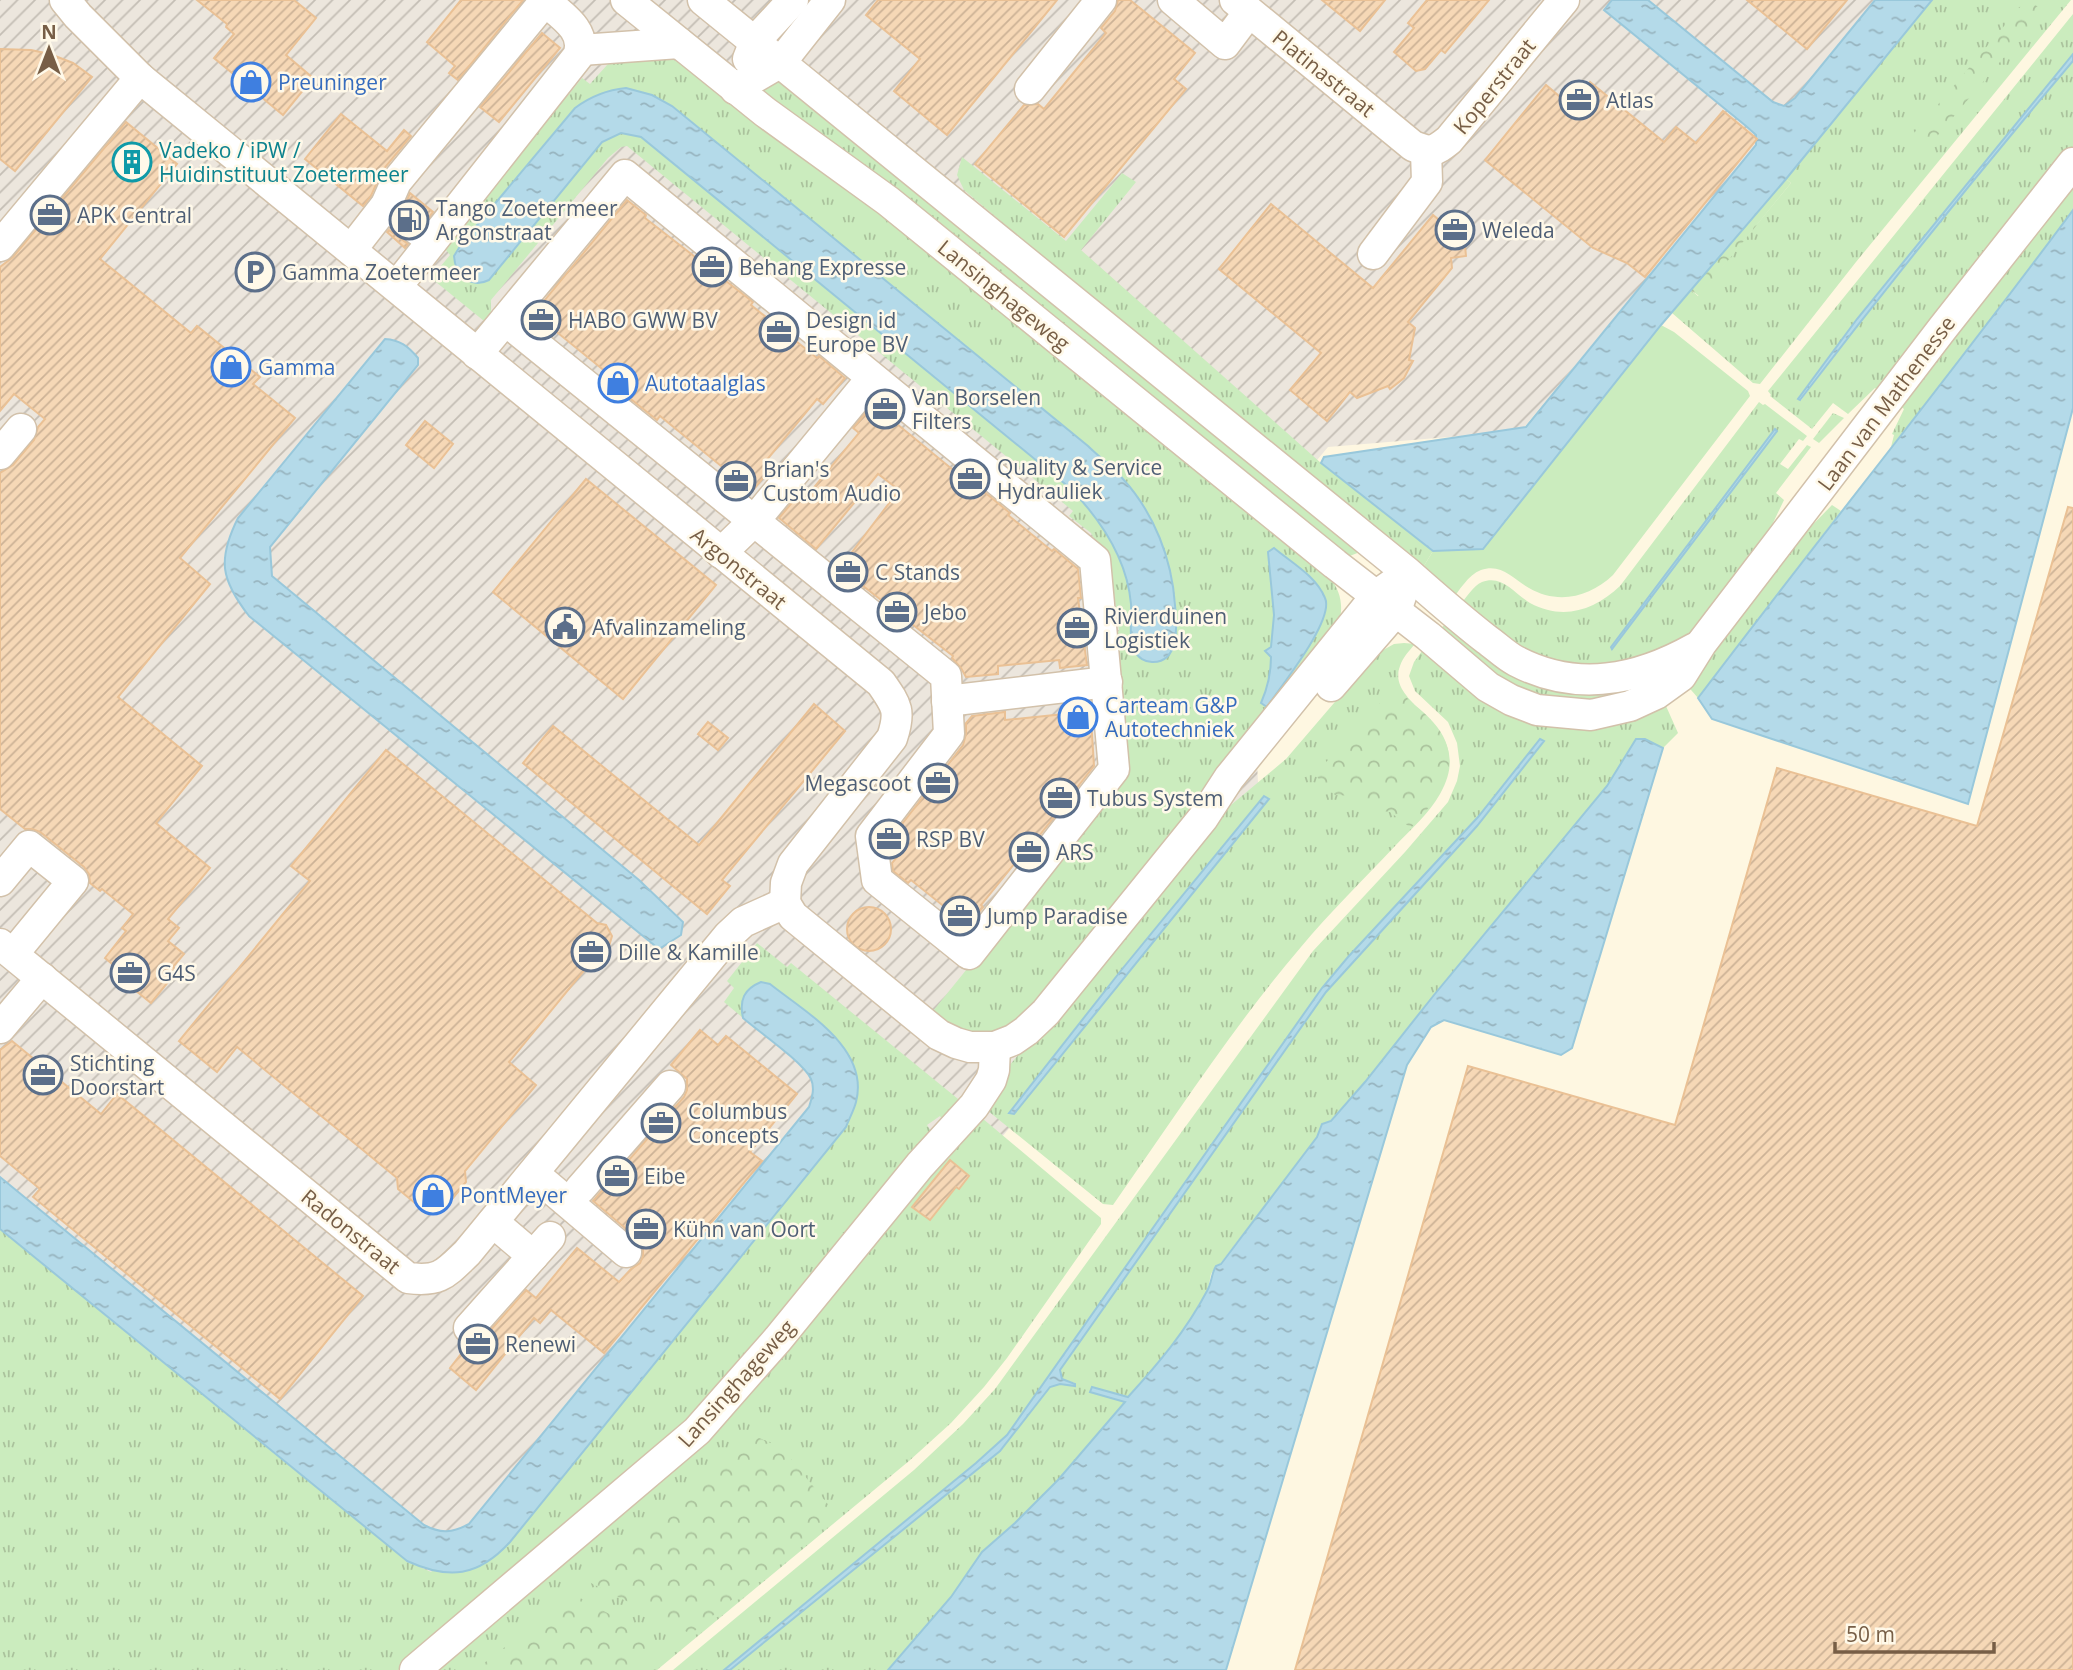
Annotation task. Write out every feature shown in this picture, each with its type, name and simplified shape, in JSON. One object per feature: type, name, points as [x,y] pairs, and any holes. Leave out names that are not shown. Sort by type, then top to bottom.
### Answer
[{"type":"street","name":"Argonstraat","points":[[65,0],[140,78],[881,683],[894,702],[898,720],[892,738],[793,864],[786,883],[785,903]]},
{"type":"street","name":"Lansinghageweg","points":[[626,0],[735,89],[888,201],[1335,564],[1387,603]]},
{"type":"street","name":"Lansinghageweg","points":[[704,0],[1408,573]]},
{"type":"street","points":[[735,89],[755,41],[793,0]]},
{"type":"street","points":[[735,89],[781,62],[830,0]]},
{"type":"street","points":[[1030,89],[1101,0]]},
{"type":"street","points":[[1173,0],[1225,44],[1242,6]]},
{"type":"street","name":"Koperstraat","points":[[1419,149],[1435,150],[1449,140],[1564,0]]},
{"type":"street","points":[[351,250],[386,205],[396,182],[545,1],[576,29],[581,50],[578,56],[397,286]]},
{"type":"street","name":"Platinastraat","points":[[1242,6],[1419,149]]},
{"type":"street","points":[[581,50],[679,43]]},
{"type":"street","points":[[0,246],[140,78]]},
{"type":"street","points":[[1373,254],[1427,182],[1419,149]]},
{"type":"street","name":"Laan van Mathenesse","points":[[1387,603],[1488,687],[1537,710],[1591,715],[1630,706],[1656,694],[1681,676],[1701,644],[2073,163]]},
{"type":"street","points":[[473,350],[505,320],[625,175],[1095,560],[1114,769],[969,954],[877,880],[871,836],[950,734],[946,676],[505,320]]},
{"type":"street","points":[[386,205],[432,241]]},
{"type":"street","points":[[721,553],[754,521],[872,378]]},
{"type":"street","points":[[0,454],[21,429]]},
{"type":"street","points":[[785,903],[793,915],[939,1035],[970,1047],[995,1047],[1013,1040],[1046,1012],[1203,818],[1265,766],[1408,573]]},
{"type":"street","name":"Laan van Mathenesse","points":[[1408,573],[1449,610],[1515,661],[1548,674],[1587,682],[1644,672],[1701,644]]},
{"type":"street","points":[[947,701],[1107,682]]},
{"type":"street","points":[[0,881],[29,846],[73,881],[6,949]]},
{"type":"street","name":"Radonstraat","points":[[6,949],[408,1278],[429,1281],[443,1276],[494,1222],[728,936],[743,922],[785,903]]},
{"type":"street","points":[[0,1028],[42,978]]},
{"type":"street","name":"Lansinghageweg","points":[[415,1670],[697,1431],[778,1339],[919,1165],[974,1106],[995,1070],[995,1047]]},
{"type":"street","points":[[580,1189],[670,1086]]},
{"type":"street","points":[[567,1134],[602,1163]]},
{"type":"street","points":[[534,1174],[626,1252]]},
{"type":"street","points":[[469,1328],[541,1246],[494,1222]]},
{"type":"shaded area","points":[[0,0],[1877,0],[1521,431],[1328,447],[1246,545],[1260,822],[849,1324],[472,1656],[0,1658]]},
{"type":"green space","points":[[1932,0],[2071,0],[1856,262],[1760,384],[1753,383],[1672,313],[1691,290],[1698,296],[1791,183],[1786,179]]},
{"type":"green space","points":[[2026,0],[2043,11],[1927,148],[1909,139]]},
{"type":"green space","points":[[2073,14],[2073,54],[1857,319],[1798,398],[1801,400],[1935,229],[2073,61],[2073,151],[1880,392],[1875,388],[1848,414],[1833,403],[1812,429],[1770,396],[1768,391]]},
{"type":"green space","points":[[650,51],[694,68],[844,180],[1329,576],[1338,592],[1341,615],[1333,640],[1031,1010],[993,1031],[971,1032],[933,1011],[1130,767],[1111,633],[1119,631],[1111,570],[1091,533],[1069,516],[1073,511],[627,146],[621,147],[608,158],[491,300],[491,312],[484,321],[431,278],[450,255],[446,250],[449,242],[582,78],[590,84],[616,55]],"holes":[[[626,88],[653,95],[672,106],[1088,446],[1124,479],[1155,527],[1173,582],[1176,637],[1162,660],[1146,661],[1134,650],[1131,601],[1124,569],[1102,526],[1070,488],[641,137],[621,133],[602,142],[489,279],[454,256],[575,108],[599,94],[619,89]]]},
{"type":"green space","points":[[780,78],[1360,552],[1342,559],[967,244],[757,90]]},
{"type":"green space","points":[[962,157],[1066,241],[1122,173],[1136,182],[1081,250],[1321,463],[1433,551],[1419,574],[964,190],[957,175]]},
{"type":"green space","points":[[1786,179],[1791,183],[1699,296],[1691,290]]},
{"type":"green space","points":[[2073,179],[2073,210],[1998,312],[1891,447],[1892,434],[1904,409],[1899,405]]},
{"type":"green space","points":[[1661,325],[1674,332],[1748,391],[1750,396],[1613,575],[1594,589],[1562,597],[1540,593],[1501,570],[1488,568],[1472,576],[1451,601],[1419,574],[1433,551],[1483,549]]},
{"type":"green space","points":[[1759,402],[1807,436],[1803,441],[1799,439],[1780,464],[1788,469],[1807,445],[1811,447],[1776,493],[1784,500],[1762,546],[1694,630],[1676,643],[1627,664],[1577,668],[1529,655],[1460,605],[1476,586],[1489,580],[1508,586],[1530,603],[1555,611],[1578,610],[1600,601],[1620,586]]},
{"type":"green space","points":[[1833,413],[1844,418],[1819,443],[1813,439]]},
{"type":"green space","points":[[1832,505],[1841,511],[1698,698],[1685,683],[1788,550]]},
{"type":"green space","points":[[1446,623],[1501,669],[1650,688],[1580,705],[1538,699],[1490,678],[1437,633]]},
{"type":"green space","points":[[1394,644],[1415,644],[1401,663],[1399,681],[1405,694],[1441,733],[1448,750],[1449,770],[1440,794],[1425,815],[1323,921],[1276,978],[1204,1074],[1113,1205],[1103,1204],[982,1106],[1008,1067],[1225,810],[1286,759],[1376,654]],"holes":[[[1264,796],[1269,799],[1014,1114],[1009,1112]]]},
{"type":"green space","points":[[1425,647],[1492,699],[1656,704],[1661,709],[1666,706],[1678,733],[1663,748],[1636,740],[1607,786],[1365,1082],[1330,1121],[1322,1124],[1317,1137],[1216,1266],[1208,1289],[1175,1345],[1058,1480],[982,1552],[951,1597],[888,1670],[730,1670],[1000,1451],[1050,1387],[1060,1384],[1072,1386],[1075,1383],[1062,1379],[1060,1370],[1326,992],[1477,826],[1543,741],[1478,817],[1322,988],[1007,1435],[724,1670],[673,1670],[914,1470],[963,1424],[995,1389],[1313,951],[1448,802],[1460,766],[1457,743],[1448,722],[1415,691],[1409,676],[1414,662]]},
{"type":"green space","points":[[1401,691],[1433,722],[1448,751],[1446,778],[1431,804],[1411,828],[1390,812],[1367,809],[1353,796],[1335,795],[1315,775],[1374,707]]},
{"type":"green space","points":[[757,943],[787,967],[791,963],[963,1103],[943,1121],[940,1116],[927,1125],[931,1131],[926,1134],[928,1137],[738,1369],[663,1448],[398,1670],[0,1670],[0,1229],[407,1561],[431,1572],[857,1100],[741,1010],[743,1018],[724,1002],[734,988],[727,981]]},
{"type":"green space","points":[[976,1113],[1101,1218],[1101,1224],[1007,1358],[951,1423],[657,1670],[435,1670],[582,1545]]},
{"type":"green space","points":[[757,1437],[782,1448],[835,1513],[691,1634],[587,1581]]},
{"type":"green space","points":[[573,1594],[651,1637],[655,1651],[630,1670],[483,1670],[479,1667]]},
{"type":"water","points":[[1612,0],[1648,0],[1773,102],[1784,106],[1795,98],[1875,0],[1932,0],[1786,179],[1661,325],[1483,549],[1433,551],[1321,463],[1324,457],[1526,427],[1756,145],[1756,135],[1746,126],[1604,10]]},
{"type":"water","points":[[2073,54],[2073,61],[1934,229],[1800,400],[1798,399],[1857,319]]},
{"type":"water","points":[[626,88],[652,95],[672,106],[1088,446],[1119,475],[1134,492],[1152,522],[1170,571],[1176,632],[1168,656],[1161,661],[1149,662],[1136,653],[1132,640],[1129,587],[1118,556],[1102,527],[1070,488],[641,137],[621,133],[602,142],[489,280],[476,283],[461,274],[454,256],[462,243],[575,108],[599,94]]},
{"type":"water","points":[[2073,210],[2073,408],[1968,804],[1712,719],[1698,698]]},
{"type":"water","points":[[385,339],[407,347],[418,358],[418,365],[270,547],[272,576],[639,880],[683,922],[681,935],[659,949],[249,616],[228,580],[225,558],[238,518]]},
{"type":"water","points":[[1775,429],[1777,431],[1612,649],[1611,647]]},
{"type":"water","points":[[1274,548],[1316,583],[1325,598],[1326,608],[1314,637],[1267,707],[1261,703],[1270,669],[1271,657],[1265,651],[1271,647],[1274,615],[1268,552]]},
{"type":"water","points":[[1540,739],[1544,741],[1477,826],[1326,992],[1060,1370],[1062,1379],[1075,1386],[1060,1384],[1050,1387],[1000,1451],[730,1670],[724,1670],[1007,1435],[1322,988],[1478,817]]},
{"type":"water","points":[[1636,739],[1645,739],[1663,748],[1572,1048],[1561,1055],[1444,1020],[1431,1027],[1407,1065],[1226,1670],[888,1670],[951,1597],[982,1552],[1058,1480],[1125,1402],[1090,1392],[1092,1387],[1128,1397],[1150,1372],[1199,1306],[1209,1288],[1216,1266],[1221,1264],[1317,1137],[1322,1124],[1331,1121],[1365,1082],[1607,786]]},
{"type":"water","points":[[1264,796],[1269,799],[1014,1114],[1009,1113],[1123,968]]},
{"type":"water","points":[[761,982],[770,984],[816,1019],[844,1048],[858,1083],[856,1102],[846,1127],[510,1542],[486,1562],[462,1572],[436,1571],[407,1561],[0,1229],[0,1177],[424,1525],[441,1531],[457,1529],[469,1524],[809,1107],[813,1086],[806,1072],[743,1018],[744,996],[750,988]]},
{"type":"building","points":[[197,0],[294,0],[316,18],[286,55],[313,78],[283,115],[214,58],[234,34],[226,27],[227,24]]},
{"type":"building","points":[[461,0],[523,0],[458,80],[449,73],[455,66],[427,42]]},
{"type":"building","points":[[878,0],[1057,0],[947,135],[894,91],[920,59],[866,15]]},
{"type":"building","points":[[1118,0],[1130,0],[1195,53],[1174,79],[1186,89],[1064,237],[975,164],[1024,105],[1038,104],[1044,109],[1106,33],[1101,28],[1115,11]]},
{"type":"building","points":[[1322,0],[1385,0],[1360,31]]},
{"type":"building","points":[[1427,0],[1489,0],[1445,53],[1441,50],[1425,69],[1416,71],[1394,52],[1414,28],[1408,23]]},
{"type":"building","points":[[1747,0],[1847,0],[1807,49]]},
{"type":"building","points":[[542,33],[560,48],[499,122],[480,107]]},
{"type":"building","points":[[0,49],[50,54],[73,63],[92,77],[15,171],[0,159]]},
{"type":"building","points":[[1590,82],[1664,142],[1676,127],[1696,143],[1723,111],[1757,139],[1645,277],[1627,263],[1593,248],[1485,160],[1546,85],[1571,106]]},
{"type":"building","points":[[341,114],[387,151],[404,130],[411,136],[382,171],[371,196],[363,206],[305,159]]},
{"type":"building","points":[[126,122],[177,164],[100,259],[191,333],[197,326],[260,377],[253,384],[295,418],[180,558],[210,584],[118,697],[202,766],[156,823],[210,868],[168,919],[179,928],[168,941],[184,954],[173,967],[177,971],[151,1003],[136,991],[140,987],[105,958],[126,931],[122,928],[133,914],[102,889],[100,891],[90,883],[89,874],[84,867],[40,832],[25,829],[0,809],[0,473],[13,465],[34,440],[38,427],[45,419],[14,394],[0,411],[0,267],[13,257]]},
{"type":"building","points":[[410,193],[433,212],[429,217],[407,200]]},
{"type":"building","points":[[627,200],[646,215],[645,218],[753,302],[751,305],[845,378],[823,404],[817,399],[765,462],[772,467],[749,495],[723,473],[726,470],[660,416],[657,420],[602,376],[606,372],[553,329],[549,333],[530,318]]},
{"type":"building","points":[[1271,204],[1373,288],[1433,215],[1445,225],[1463,225],[1466,256],[1451,258],[1452,268],[1408,322],[1415,328],[1409,360],[1413,361],[1404,378],[1390,389],[1388,386],[1357,398],[1350,392],[1327,421],[1290,390],[1321,353],[1219,269]]},
{"type":"building","points":[[389,230],[408,244],[405,248],[387,232]]},
{"type":"building","points":[[875,402],[899,422],[897,424],[958,474],[960,472],[1052,551],[1054,549],[1078,569],[1081,598],[1078,598],[1087,665],[1060,668],[1059,660],[998,666],[998,674],[966,677],[953,656],[840,568],[899,490],[878,474],[816,549],[779,518],[801,492],[807,496],[859,433],[853,428]]},
{"type":"building","points":[[425,421],[453,444],[434,468],[406,445]]},
{"type":"building","points":[[586,479],[716,585],[623,699],[493,592]]},
{"type":"building","points":[[2068,507],[2073,508],[2073,1670],[1295,1670],[1468,1066],[1675,1125],[1777,768],[1977,826]]},
{"type":"building","points":[[1090,703],[1094,766],[981,905],[983,907],[966,929],[943,911],[946,908],[911,880],[908,883],[893,871],[892,863],[898,856],[891,851],[889,841],[963,745],[966,723],[972,716],[1005,712],[1005,720],[1064,714],[1063,706]]},
{"type":"building","points":[[814,704],[845,731],[722,880],[730,886],[707,914],[523,763],[553,726],[699,845]]},
{"type":"building","points":[[708,722],[728,738],[718,750],[698,734]]},
{"type":"building","points":[[386,750],[597,923],[606,925],[612,936],[609,946],[600,951],[509,1062],[536,1085],[465,1171],[466,1182],[453,1198],[415,1203],[398,1189],[397,1178],[237,1047],[217,1072],[179,1041],[310,881],[291,866]]},
{"type":"building","points":[[869,907],[884,914],[891,929],[884,944],[869,951],[854,944],[847,929],[854,914]]},
{"type":"building","points":[[700,1030],[718,1045],[726,1036],[797,1094],[750,1152],[762,1161],[604,1353],[551,1310],[540,1323],[534,1318],[476,1390],[450,1368],[468,1345],[482,1340],[526,1290],[536,1298],[577,1248],[619,1282],[640,1263],[643,1247],[638,1239],[593,1201],[684,1097],[687,1079],[671,1065]]},
{"type":"building","points":[[12,1041],[101,1114],[117,1094],[363,1296],[280,1399],[33,1197],[40,1189],[0,1156],[0,1050]]},
{"type":"building","points":[[950,1160],[969,1176],[959,1189],[956,1187],[930,1220],[912,1207]]},
{"type":"place","name":"Preuninger","points":[[251,82]]},
{"type":"place","name":"Atlas","points":[[1579,100]]},
{"type":"place","name":"Vadeko / iPW / Huidinstituut Zoetermeer","points":[[132,162]]},
{"type":"place","name":"APK Central","points":[[50,215]]},
{"type":"place","name":"Tango Zoetermeer Argonstraat","points":[[409,220]]},
{"type":"place","name":"Weleda","points":[[1455,230]]},
{"type":"place","name":"Behang Expresse","points":[[712,267]]},
{"type":"place","name":"Gamma Zoetermeer","points":[[255,272]]},
{"type":"place","name":"HABO GWW BV","points":[[541,320]]},
{"type":"place","name":"Design id Europe BV","points":[[779,332]]},
{"type":"place","name":"Gamma","points":[[231,367]]},
{"type":"place","name":"Autotaalglas","points":[[618,383]]},
{"type":"place","name":"Van Borselen Filters","points":[[885,409]]},
{"type":"place","name":"Quality & Service Hydrauliek","points":[[970,479]]},
{"type":"place","name":"Brian's Custom Audio","points":[[736,481]]},
{"type":"place","name":"C Stands","points":[[848,572]]},
{"type":"place","name":"Jebo","points":[[897,612]]},
{"type":"place","name":"Afvalinzameling","points":[[565,627]]},
{"type":"place","name":"Rivierduinen Logistiek","points":[[1077,628]]},
{"type":"place","name":"Carteam G&P Autotechniek","points":[[1078,717]]},
{"type":"place","name":"Megascoot","points":[[938,783]]},
{"type":"place","name":"Tubus System","points":[[1060,798]]},
{"type":"place","name":"RSP BV","points":[[889,839]]},
{"type":"place","name":"ARS","points":[[1029,852]]},
{"type":"place","name":"Jump Paradise","points":[[960,916]]},
{"type":"place","name":"Dille & Kamille","points":[[591,952]]},
{"type":"place","name":"G4S","points":[[130,973]]},
{"type":"place","name":"Stichting Doorstart","points":[[43,1075]]},
{"type":"place","name":"Columbus Concepts","points":[[661,1123]]},
{"type":"place","name":"Eibe","points":[[617,1176]]},
{"type":"place","name":"PontMeyer","points":[[433,1195]]},
{"type":"place","name":"Kühn van Oort","points":[[646,1229]]},
{"type":"place","name":"Renewi","points":[[478,1344]]}]
